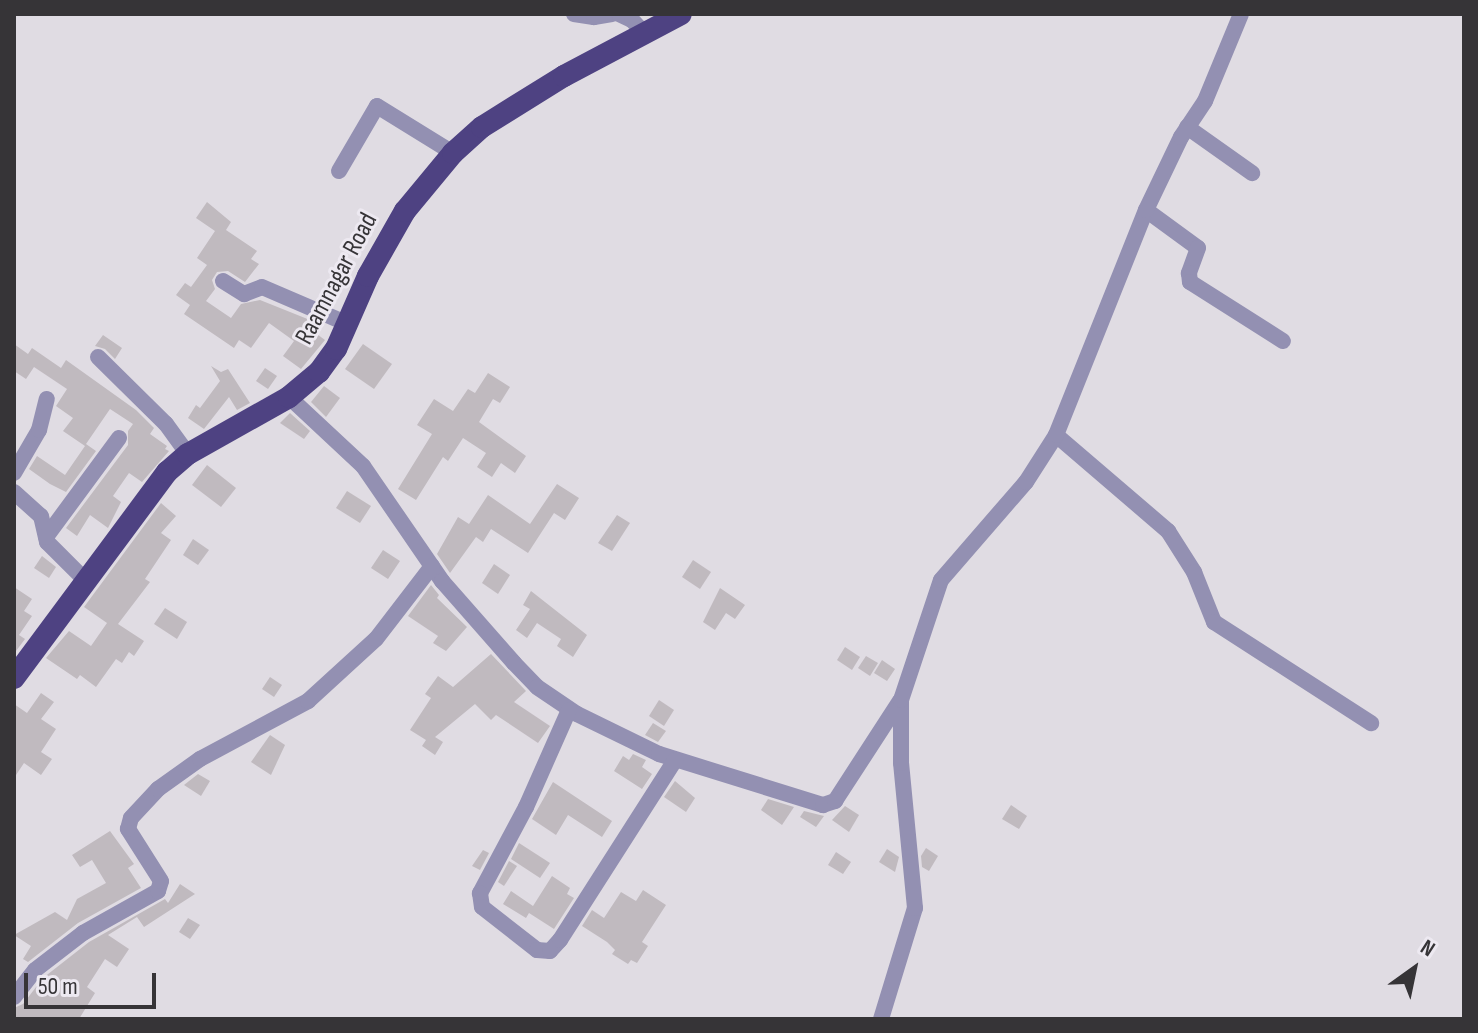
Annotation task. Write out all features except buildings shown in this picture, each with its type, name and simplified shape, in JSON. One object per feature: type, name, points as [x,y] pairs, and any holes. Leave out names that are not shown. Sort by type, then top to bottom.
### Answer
[{"type":"highway","name":"Raamnagar Road","points":[[14,678],[149,492],[188,454],[289,397],[319,372],[348,324],[390,234],[427,181],[453,153],[482,127],[521,103],[681,14]]},
{"type":"street","points":[[574,14],[594,17],[612,14]]},
{"type":"street","points":[[619,14],[632,20],[645,34]]},
{"type":"street","points":[[289,397],[363,466],[432,566],[537,687],[569,710],[675,760],[823,805],[835,801],[901,700],[941,580],[1026,482],[1056,435],[1146,210],[1187,127],[1205,101],[1241,14]]},
{"type":"street","points":[[339,171],[377,106],[453,153]]},
{"type":"street","points":[[1187,127],[1252,173]]},
{"type":"street","points":[[1146,210],[1198,248],[1189,273],[1190,282],[1283,341]]},
{"type":"street","points":[[223,281],[244,294],[262,287],[348,324]]},
{"type":"street","points":[[98,357],[166,424],[188,454]]},
{"type":"street","points":[[14,473],[39,430],[47,399]]},
{"type":"street","points":[[1056,435],[1168,531],[1194,572],[1214,622],[1371,723]]},
{"type":"street","points":[[46,537],[119,438]]},
{"type":"street","points":[[14,492],[41,516],[51,548],[85,580]]},
{"type":"street","points":[[14,997],[35,970],[83,933],[158,891],[161,881],[128,829],[131,818],[158,789],[200,759],[308,701],[376,639],[432,566]]},
{"type":"street","points":[[881,1019],[915,908],[901,763],[901,700]]},
{"type":"street","points":[[569,710],[526,807],[480,893],[482,907],[537,950],[550,951],[560,940],[675,760]]}]
